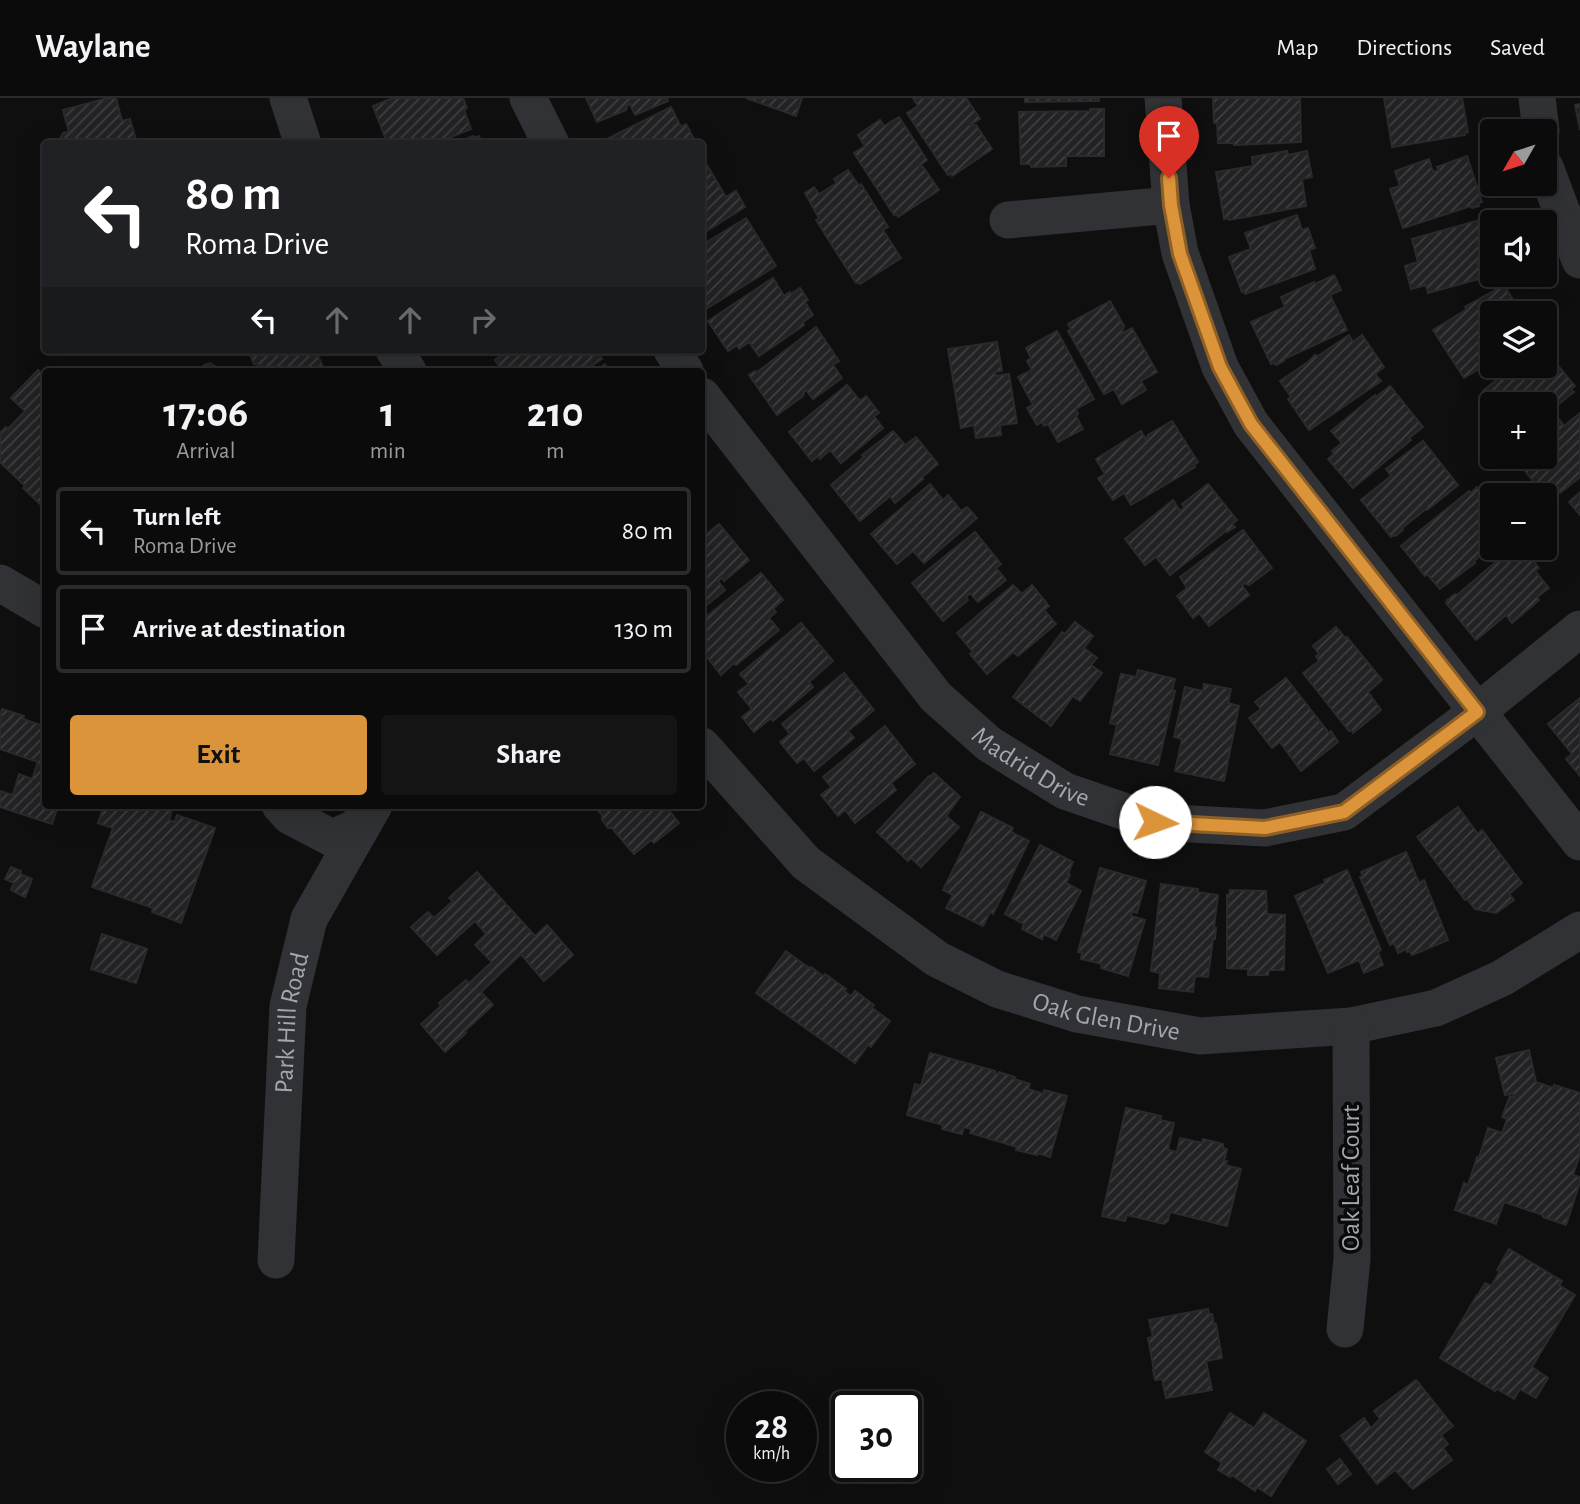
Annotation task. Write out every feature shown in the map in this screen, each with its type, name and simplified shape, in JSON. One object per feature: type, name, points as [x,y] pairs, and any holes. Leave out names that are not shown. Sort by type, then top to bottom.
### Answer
[{"type":"street","points":[[288,98],[302,140]]},
{"type":"street","points":[[528,98],[549,140]]},
{"type":"street","points":[[1163,98],[1171,205],[1180,254],[1220,367],[1251,424],[1580,842]]},
{"type":"street","points":[[1537,98],[1540,119]]},
{"type":"street","points":[[1556,196],[1580,260]]},
{"type":"street","points":[[1008,220],[1171,205]]},
{"type":"street","name":"Madrid Drive","points":[[705,400],[936,697],[989,744],[1065,791],[1155,822],[1265,828],[1344,812],[1477,712],[1580,629]]},
{"type":"street","points":[[0,583],[42,607]]},
{"type":"street","name":"Oak Glen Drive","points":[[705,749],[806,863],[937,959],[997,989],[1077,1014],[1200,1036],[1351,1026],[1436,1008],[1502,978],[1580,930]]},
{"type":"street","name":"Park Hill Road","points":[[276,1260],[288,1006],[309,919],[358,818],[290,816],[284,809]]},
{"type":"street","name":"Oak Leaf Court","points":[[1345,1329],[1352,1259],[1351,1026]]},
{"type":"building","points":[[116,98],[122,121],[130,119],[136,140],[60,140],[63,133],[69,132],[63,110]]},
{"type":"building","points":[[393,98],[463,98],[471,129],[444,140],[386,140],[373,106]]},
{"type":"building","points":[[586,98],[667,98],[668,101],[635,115],[630,104],[626,110],[597,122]]},
{"type":"building","points":[[746,98],[802,98],[796,116]]},
{"type":"building","points":[[913,98],[966,98],[980,119],[970,125],[976,125],[992,149],[952,176],[951,173],[948,175],[907,113],[918,106]]},
{"type":"building","points":[[1025,98],[1099,98],[1099,101],[1025,102]]},
{"type":"building","points":[[1213,98],[1300,98],[1301,142],[1234,145],[1218,143]]},
{"type":"building","points":[[1384,98],[1462,98],[1468,132],[1465,135],[1392,147]]},
{"type":"building","points":[[1580,104],[1580,130],[1575,105]]},
{"type":"building","points":[[671,107],[681,127],[686,124],[694,140],[605,140]]},
{"type":"building","points":[[1104,109],[1104,156],[1066,156],[1066,166],[1031,167],[1030,164],[1021,164],[1019,112]]},
{"type":"building","points":[[899,117],[927,160],[919,166],[923,167],[939,190],[898,217],[897,214],[894,215],[854,153],[865,146],[858,135],[880,120],[884,126]]},
{"type":"building","points":[[479,136],[480,140],[464,140]]},
{"type":"building","points":[[1287,151],[1288,155],[1307,151],[1312,177],[1302,179],[1306,206],[1224,219],[1216,172],[1253,166],[1252,157]]},
{"type":"building","points":[[1467,156],[1482,202],[1478,203],[1479,206],[1471,206],[1403,228],[1390,189],[1400,186],[1395,171],[1429,159],[1433,172],[1439,170],[1437,167]]},
{"type":"building","points":[[707,165],[726,197],[736,191],[745,207],[705,232]]},
{"type":"building","points":[[848,170],[859,186],[861,184],[888,227],[883,230],[901,258],[860,284],[856,283],[816,220],[819,218],[805,193],[814,187],[819,194],[837,183],[834,179]]},
{"type":"building","points":[[1297,215],[1302,230],[1308,228],[1315,248],[1309,250],[1315,269],[1245,294],[1242,292],[1229,257],[1251,249],[1245,233]]},
{"type":"building","points":[[746,218],[776,266],[705,309],[705,243]]},
{"type":"building","points":[[1480,220],[1480,261],[1477,262],[1480,279],[1428,293],[1426,285],[1411,289],[1405,266],[1418,262],[1412,239]]},
{"type":"building","points":[[1334,275],[1341,290],[1330,295],[1347,330],[1276,365],[1271,364],[1251,322],[1285,307],[1281,297]]},
{"type":"building","points":[[773,278],[784,296],[800,288],[813,315],[803,322],[804,325],[759,356],[749,342],[739,349],[737,345],[728,351],[708,321]]},
{"type":"building","points":[[1500,287],[1505,287],[1514,301],[1480,301],[1480,368],[1464,378],[1433,330],[1467,309],[1465,307]]},
{"type":"building","points":[[1110,301],[1124,326],[1121,334],[1132,328],[1157,372],[1141,381],[1146,390],[1122,404],[1114,389],[1104,394],[1068,331],[1071,329],[1068,324]]},
{"type":"building","points":[[816,327],[839,361],[833,365],[842,378],[813,399],[806,390],[803,396],[777,415],[749,375],[755,371],[756,373]]},
{"type":"building","points":[[1057,331],[1094,399],[1076,409],[1076,416],[1083,429],[1058,442],[1048,424],[1044,426],[1042,422],[1037,425],[1027,408],[1033,405],[1018,377],[1032,370],[1027,361],[1031,358],[1026,348]]},
{"type":"building","points":[[1349,335],[1353,342],[1362,335],[1384,367],[1375,374],[1381,381],[1309,430],[1288,399],[1291,397],[1280,381],[1315,355],[1318,356]]},
{"type":"building","points":[[997,342],[1002,371],[995,372],[996,376],[1009,374],[1017,423],[1000,425],[1001,435],[976,438],[974,425],[961,428],[948,349]]},
{"type":"building","points":[[317,354],[324,368],[261,368],[254,364],[250,355]]},
{"type":"building","points":[[503,354],[599,354],[602,359],[588,368],[500,368],[495,360]]},
{"type":"building","points":[[210,363],[217,368],[202,368]]},
{"type":"building","points":[[1557,364],[1575,386],[1571,389],[1574,392],[1557,405],[1557,392],[1483,391],[1499,378],[1557,378]]},
{"type":"building","points":[[38,370],[42,374],[42,504],[23,488],[25,486],[0,462],[0,433],[6,427],[8,429],[25,411],[11,398]]},
{"type":"building","points":[[847,385],[860,401],[866,396],[879,413],[874,416],[883,428],[841,463],[830,450],[820,459],[818,456],[812,461],[789,432]]},
{"type":"building","points":[[1390,386],[1423,427],[1353,488],[1328,459],[1334,454],[1332,451],[1342,443],[1331,431]]},
{"type":"building","points":[[1580,413],[1580,477],[1560,493],[1557,483],[1535,483],[1525,471],[1557,469],[1557,421],[1559,419],[1564,426]]},
{"type":"building","points":[[1172,421],[1198,462],[1195,467],[1131,505],[1124,493],[1113,500],[1098,478],[1105,474],[1096,459],[1141,431],[1146,440],[1148,435]]},
{"type":"building","points":[[893,431],[905,445],[916,437],[938,464],[895,503],[890,496],[860,521],[831,485],[864,457],[862,455]]},
{"type":"building","points":[[1423,441],[1458,485],[1391,537],[1361,500],[1391,476],[1386,469]]},
{"type":"building","points":[[930,484],[943,500],[948,495],[961,511],[967,507],[977,518],[924,563],[913,551],[897,564],[871,534]]},
{"type":"building","points":[[1208,484],[1237,520],[1232,524],[1235,527],[1226,531],[1170,575],[1156,557],[1145,565],[1125,539],[1173,500],[1180,511],[1185,507],[1182,504]]},
{"type":"building","points":[[1477,487],[1480,491],[1480,556],[1475,563],[1440,589],[1427,574],[1425,576],[1401,546],[1469,491],[1471,493]]},
{"type":"building","points":[[1580,492],[1580,515],[1569,502]]},
{"type":"building","points":[[719,524],[749,560],[724,581],[722,578],[718,581],[725,590],[705,607],[705,536]]},
{"type":"building","points":[[1243,530],[1272,568],[1249,585],[1244,583],[1242,585],[1249,595],[1209,626],[1199,613],[1193,618],[1177,596],[1187,588],[1180,577]]},
{"type":"building","points":[[975,532],[1001,564],[996,568],[1006,580],[978,602],[970,593],[966,597],[968,600],[943,621],[912,583]]},
{"type":"building","points":[[1498,560],[1533,560],[1539,568],[1535,571],[1549,588],[1512,623],[1506,615],[1476,640],[1446,603]]},
{"type":"building","points":[[761,573],[783,600],[773,609],[776,612],[769,618],[779,630],[721,675],[705,655],[705,637],[709,634],[705,629],[705,618]]},
{"type":"building","points":[[1013,585],[1022,594],[1032,585],[1049,606],[1044,610],[1056,624],[1018,656],[1013,652],[987,674],[957,633]]},
{"type":"building","points":[[1075,622],[1093,636],[1084,648],[1097,658],[1091,665],[1102,673],[1080,701],[1073,696],[1051,726],[1013,697],[1062,632],[1065,634]]},
{"type":"building","points":[[801,623],[833,661],[809,682],[813,687],[773,721],[771,718],[754,732],[742,717],[752,709],[738,692],[749,684],[740,674]]},
{"type":"building","points":[[1336,627],[1382,680],[1368,692],[1381,710],[1353,733],[1303,673],[1319,661],[1316,656],[1319,654],[1313,646]]},
{"type":"building","points":[[1138,670],[1175,679],[1172,691],[1175,691],[1158,765],[1110,754],[1117,725],[1110,723],[1121,674],[1136,677]]},
{"type":"building","points":[[844,673],[874,710],[848,731],[854,738],[814,771],[804,758],[797,763],[780,742],[790,734],[782,724]]},
{"type":"building","points":[[1286,678],[1338,742],[1301,771],[1280,742],[1272,748],[1249,718],[1261,709],[1255,702]]},
{"type":"building","points":[[1204,684],[1231,689],[1228,703],[1239,706],[1224,781],[1175,771],[1182,739],[1174,737],[1185,687],[1203,691]]},
{"type":"building","points":[[1580,698],[1580,776],[1566,759],[1572,754],[1548,724]]},
{"type":"building","points":[[2,709],[42,726],[42,809],[57,809],[52,824],[0,807],[0,791],[13,795],[19,774],[32,779],[38,762],[0,749]]},
{"type":"building","points":[[885,726],[915,764],[891,783],[896,790],[855,823],[845,810],[838,816],[821,795],[831,787],[823,777]]},
{"type":"building","points":[[934,773],[960,797],[946,816],[959,827],[921,867],[911,858],[908,861],[877,832]]},
{"type":"building","points":[[1458,807],[1478,834],[1482,830],[1522,883],[1509,894],[1514,900],[1496,913],[1475,909],[1465,900],[1417,837]]},
{"type":"building","points":[[103,809],[172,809],[169,820],[175,822],[177,815],[215,828],[181,923],[152,912],[153,908],[92,887],[113,828],[98,823]]},
{"type":"building","points":[[597,809],[668,809],[679,823],[654,843],[651,840],[634,854],[612,828],[608,828]]},
{"type":"building","points":[[981,812],[1013,828],[1011,832],[1029,841],[993,914],[990,912],[983,926],[946,908],[953,895],[943,890]]},
{"type":"building","points":[[1040,845],[1073,862],[1066,883],[1081,891],[1056,940],[1044,934],[1042,939],[1022,929],[1024,924],[1005,914]]},
{"type":"building","points":[[1406,852],[1419,883],[1424,880],[1448,940],[1412,955],[1406,949],[1398,953],[1394,943],[1390,945],[1360,877],[1363,876],[1361,872]]},
{"type":"building","points":[[11,867],[32,879],[25,897],[11,890],[14,883],[5,879]]},
{"type":"building","points":[[1100,868],[1146,881],[1137,913],[1132,911],[1131,916],[1145,920],[1128,976],[1101,968],[1102,964],[1081,959],[1082,953],[1078,952]]},
{"type":"building","points":[[1347,870],[1381,950],[1378,952],[1383,965],[1364,973],[1359,960],[1328,973],[1295,896]]},
{"type":"building","points":[[477,872],[535,936],[547,925],[573,955],[544,981],[521,954],[481,992],[493,1005],[445,1052],[421,1024],[441,1006],[439,1003],[466,980],[469,983],[492,962],[475,945],[486,934],[475,921],[437,955],[411,927],[428,912],[434,918],[453,901],[449,898]]},
{"type":"building","points":[[1161,884],[1198,889],[1197,892],[1218,895],[1215,939],[1208,977],[1195,976],[1193,992],[1159,988],[1160,973],[1151,971]]},
{"type":"building","points":[[1230,890],[1266,891],[1267,914],[1285,915],[1284,970],[1269,970],[1268,975],[1248,975],[1248,969],[1227,968],[1227,895]]},
{"type":"building","points":[[102,934],[147,949],[136,983],[91,969]]},
{"type":"building","points":[[786,951],[809,968],[823,976],[825,974],[846,989],[844,991],[851,996],[855,991],[890,1021],[855,1063],[756,993]]},
{"type":"building","points":[[1529,1050],[1536,1082],[1580,1093],[1580,1154],[1573,1175],[1580,1177],[1580,1182],[1566,1225],[1504,1202],[1496,1224],[1455,1210],[1464,1183],[1468,1185],[1477,1157],[1479,1158],[1488,1128],[1502,1133],[1507,1119],[1502,1117],[1510,1096],[1514,1098],[1513,1093],[1505,1095],[1496,1058]]},
{"type":"building","points":[[930,1053],[1015,1077],[1014,1079],[1030,1084],[1028,1089],[1067,1096],[1050,1157],[1016,1150],[1017,1147],[970,1133],[972,1129],[964,1127],[962,1134],[942,1129],[943,1125],[907,1115],[915,1084],[921,1086]]},
{"type":"building","points":[[1126,1108],[1161,1116],[1160,1120],[1174,1123],[1168,1150],[1177,1152],[1180,1138],[1202,1143],[1203,1139],[1223,1144],[1223,1148],[1227,1149],[1225,1165],[1241,1169],[1227,1226],[1170,1212],[1168,1221],[1164,1224],[1127,1215],[1125,1221],[1102,1216]]},
{"type":"building","points":[[1509,1249],[1562,1281],[1559,1285],[1575,1295],[1532,1367],[1548,1378],[1536,1398],[1520,1389],[1514,1399],[1497,1389],[1495,1391],[1440,1358],[1485,1283],[1491,1286]]},
{"type":"building","points":[[1208,1309],[1216,1324],[1222,1358],[1206,1361],[1212,1390],[1166,1398],[1162,1379],[1155,1380],[1148,1338],[1153,1337],[1149,1320]]},
{"type":"building","points":[[1416,1380],[1453,1426],[1441,1435],[1448,1444],[1443,1448],[1452,1460],[1413,1489],[1395,1470],[1377,1484],[1341,1436],[1364,1418],[1371,1428],[1380,1419],[1374,1411]]},
{"type":"building","points":[[1230,1413],[1254,1428],[1264,1413],[1306,1441],[1271,1496],[1257,1487],[1255,1491],[1232,1475],[1230,1477],[1218,1470],[1222,1463],[1205,1452]]},
{"type":"building","points":[[1340,1459],[1351,1474],[1338,1484],[1327,1469]]},
{"type":"route","points":[[1155,822],[1265,828],[1344,812],[1477,712],[1251,424],[1220,367],[1180,254],[1169,178]]}]
